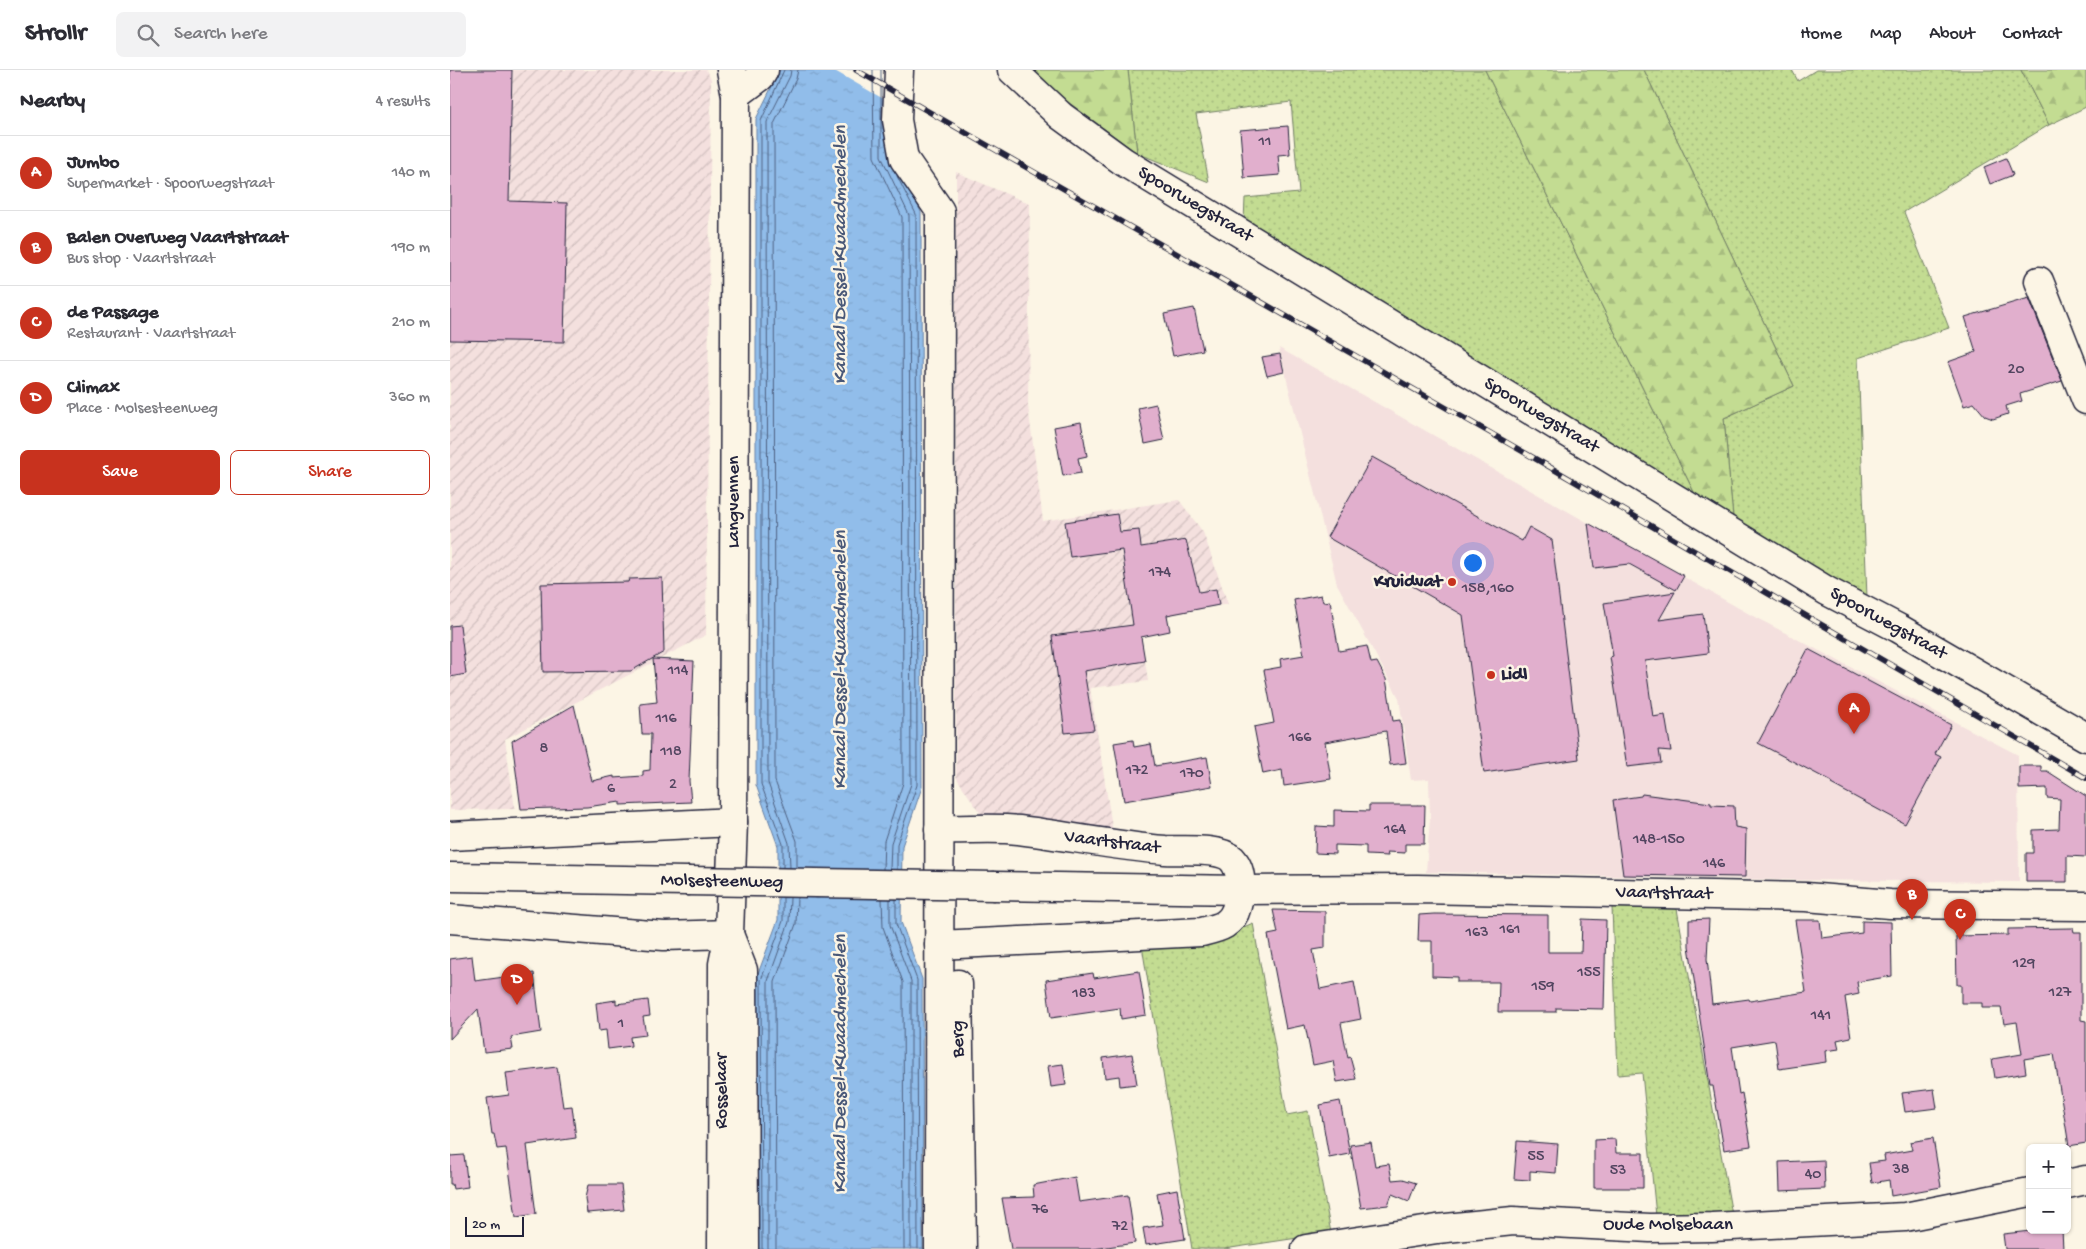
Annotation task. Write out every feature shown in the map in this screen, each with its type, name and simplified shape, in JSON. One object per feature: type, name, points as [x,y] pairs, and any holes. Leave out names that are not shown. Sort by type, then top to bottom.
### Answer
[{"type":"street","points":[[733,82],[760,78],[764,70]]},
{"type":"street","name":"Berg","points":[[899,70],[896,120],[904,159],[940,211],[949,829],[948,945],[962,1249]]},
{"type":"street","name":"Spoorwegstraat","points":[[1012,70],[1061,116],[1124,162],[1827,591],[1906,633],[2086,737]]},
{"type":"street","name":"Langvennen","points":[[729,934],[733,822],[733,82]]},
{"type":"street","points":[[2039,281],[2086,400]]},
{"type":"street","points":[[450,836],[733,822]]},
{"type":"street","name":"Vaartstraat","points":[[948,945],[1201,932],[1224,927],[1236,913],[1241,890],[1238,870],[1231,858],[1213,851],[1156,849],[1079,840],[1017,830],[949,829]]},
{"type":"street","name":"Molsesteenweg","points":[[450,877],[994,886]]},
{"type":"street","name":"Vaartstraat","points":[[994,886],[1241,890],[1417,889],[1806,896],[1890,904],[2086,906]]},
{"type":"street","points":[[450,920],[664,936],[729,934],[743,970],[744,1249]]},
{"type":"street","name":"Rosselaar","points":[[722,1249],[723,964],[729,934]]},
{"type":"street","points":[[939,1249],[948,945]]},
{"type":"street","points":[[2071,1183],[2086,1180]]},
{"type":"street","name":"Oude Molsebaan","points":[[1306,1249],[1437,1229],[1513,1221],[1658,1228],[1905,1218],[2026,1193]]},
{"type":"shaded area","points":[[450,70],[706,70],[711,79],[706,635],[505,739],[515,809],[450,810]]},
{"type":"shaded area","points":[[956,172],[1030,204],[1028,406],[1043,521],[1179,500],[1203,532],[1228,604],[1139,621],[1148,681],[1090,688],[1113,833],[982,816],[956,777]]},
{"type":"shaded area","points":[[1279,348],[1751,615],[2018,755],[2019,882],[1791,880],[1426,872],[1430,818],[1429,779],[1411,780],[1399,698],[1337,584]]},
{"type":"green space","points":[[1030,70],[1128,70],[1137,153],[1068,102]]},
{"type":"green space","points":[[1128,70],[1485,70],[1696,496],[1244,222],[1245,198],[1299,193],[1291,102],[1196,114],[1209,182],[1137,153]]},
{"type":"green space","points":[[1485,70],[1644,70],[1794,386],[1724,418],[1733,518],[1696,496]]},
{"type":"green space","points":[[1644,70],[1792,70],[1798,81],[1816,70],[2021,70],[2049,125],[1904,212],[1949,328],[1858,358],[1867,598],[1733,518],[1724,418],[1794,386]]},
{"type":"green space","points":[[2021,70],[2086,70],[2086,107],[2049,125]]},
{"type":"green space","points":[[1612,907],[1677,909],[1732,1215],[1656,1216],[1642,1073],[1618,1075]]},
{"type":"green space","points":[[1253,923],[1287,1115],[1308,1111],[1331,1233],[1224,1249],[1192,1249],[1142,946],[1228,934]]},
{"type":"water","name":"Kanaal Dessel-Kwaadmechelen","points":[[780,70],[892,70],[892,153],[921,212],[922,787],[902,846],[901,922],[922,979],[923,1249],[757,1249],[756,979],[778,920],[778,846],[756,785],[756,119]]},
{"type":"pier","points":[[833,70],[895,70],[894,105]]},
{"type":"building","points":[[450,70],[512,70],[509,201],[567,203],[564,342],[450,340]]},
{"type":"building","points":[[1288,126],[1290,154],[1278,155],[1280,175],[1244,178],[1240,130]]},
{"type":"building","points":[[2006,158],[2013,175],[1990,184],[1984,167]]},
{"type":"building","points":[[2029,298],[2062,381],[2020,394],[2022,401],[2006,406],[2008,414],[1993,419],[1985,416],[1974,403],[1964,406],[1948,362],[1976,352],[1965,317]]},
{"type":"building","points":[[1194,308],[1203,350],[1173,356],[1164,314]]},
{"type":"building","points":[[1280,354],[1284,372],[1267,376],[1262,357]]},
{"type":"building","points":[[1156,404],[1164,440],[1145,444],[1138,408]]},
{"type":"building","points":[[1081,422],[1087,456],[1078,458],[1081,473],[1063,476],[1054,427]]},
{"type":"building","points":[[1372,457],[1522,541],[1529,527],[1552,540],[1579,759],[1484,773],[1463,615],[1327,537]]},
{"type":"building","points":[[1117,514],[1120,532],[1139,530],[1141,547],[1186,540],[1199,592],[1216,589],[1219,605],[1167,615],[1170,631],[1141,637],[1145,661],[1084,671],[1094,730],[1065,733],[1052,636],[1133,625],[1122,550],[1070,557],[1065,522]]},
{"type":"building","points":[[1588,523],[1684,576],[1676,590],[1629,564],[1594,568]]},
{"type":"building","points":[[662,578],[664,652],[631,671],[543,672],[541,584],[628,582],[629,579]]},
{"type":"building","points":[[1675,592],[1659,620],[1703,614],[1708,653],[1645,661],[1653,717],[1665,715],[1671,751],[1659,750],[1661,763],[1627,767],[1610,657],[1613,656],[1604,603]]},
{"type":"building","points":[[1321,595],[1323,602],[1330,601],[1339,651],[1367,646],[1371,663],[1377,662],[1386,679],[1393,721],[1400,720],[1406,763],[1390,765],[1386,731],[1325,742],[1331,779],[1284,786],[1282,770],[1263,774],[1254,727],[1274,723],[1264,670],[1281,667],[1280,659],[1304,655],[1294,600]]},
{"type":"building","points":[[460,625],[466,674],[450,677],[450,626]]},
{"type":"building","points":[[1808,649],[1951,725],[1935,754],[1941,757],[1905,824],[1831,784],[1832,782],[1758,743]]},
{"type":"building","points":[[653,659],[694,661],[689,781],[691,802],[620,805],[620,802],[587,807],[521,809],[512,741],[574,705],[592,781],[614,776],[614,778],[643,776],[643,771],[650,770],[651,734],[642,734],[640,704],[657,702]]},
{"type":"building","points":[[1133,740],[1134,747],[1151,744],[1155,766],[1207,757],[1212,786],[1124,801],[1114,743]]},
{"type":"building","points":[[2019,766],[2041,766],[2041,771],[2047,771],[2086,796],[2086,857],[2067,856],[2067,882],[2026,882],[2026,853],[2033,853],[2033,830],[2059,829],[2060,799],[2047,798],[2047,788],[2019,789]]},
{"type":"building","points":[[1642,794],[1711,803],[1711,805],[1734,806],[1735,827],[1746,829],[1745,877],[1623,875],[1613,800],[1641,796]]},
{"type":"building","points":[[1369,805],[1425,805],[1424,844],[1405,844],[1405,853],[1387,852],[1388,856],[1366,855],[1366,846],[1335,845],[1335,854],[1315,853],[1316,826],[1334,827],[1334,810],[1369,811]]},
{"type":"building","points":[[1273,910],[1325,911],[1325,948],[1313,950],[1320,989],[1354,982],[1361,1019],[1341,1023],[1348,1058],[1350,1057],[1356,1079],[1337,1082],[1333,1061],[1313,1065],[1305,1025],[1286,1029],[1268,935],[1278,933]]},
{"type":"building","points":[[1419,915],[1548,915],[1548,952],[1581,952],[1582,919],[1606,920],[1604,1009],[1556,1008],[1556,1012],[1498,1012],[1499,982],[1457,982],[1457,977],[1432,976],[1432,941],[1418,941]]},
{"type":"building","points":[[1709,919],[1707,959],[1712,1004],[1749,999],[1750,1001],[1806,992],[1795,920],[1820,920],[1822,938],[1862,933],[1862,921],[1891,922],[1892,976],[1857,982],[1859,994],[1845,997],[1851,1037],[1837,1040],[1839,1049],[1825,1051],[1826,1062],[1779,1069],[1775,1040],[1732,1047],[1739,1094],[1742,1093],[1751,1146],[1724,1150],[1713,1086],[1710,1086],[1689,946],[1689,920]]},
{"type":"building","points":[[2073,928],[2074,932],[2081,932],[2081,1020],[2086,1021],[2086,1143],[2071,1146],[2069,1144],[2054,1054],[2024,1059],[2026,1073],[1995,1078],[1992,1059],[2022,1054],[2017,1022],[2004,1024],[2001,1008],[1982,1008],[1982,1003],[1961,1003],[1961,985],[1957,985],[1956,936],[2008,935],[2008,929]]},
{"type":"building","points":[[472,956],[475,981],[534,973],[541,1032],[511,1037],[513,1049],[484,1052],[478,1009],[450,1039],[450,959]]},
{"type":"building","points":[[1139,971],[1146,1015],[1121,1019],[1120,1008],[1051,1018],[1046,980],[1093,973],[1094,978]]},
{"type":"building","points":[[616,1000],[616,1004],[648,1000],[650,1016],[643,1017],[646,1035],[630,1037],[631,1046],[608,1049],[606,1030],[599,1031],[596,1003]]},
{"type":"building","points":[[1132,1054],[1137,1084],[1120,1086],[1119,1076],[1105,1078],[1103,1058]]},
{"type":"building","points":[[1063,1064],[1066,1085],[1051,1087],[1048,1066]]},
{"type":"building","points":[[557,1067],[563,1107],[572,1106],[576,1138],[527,1145],[536,1214],[516,1217],[506,1148],[497,1149],[494,1134],[492,1134],[487,1098],[509,1095],[506,1073]]},
{"type":"building","points":[[1934,1089],[1937,1108],[1905,1112],[1902,1093]]},
{"type":"building","points":[[1340,1101],[1350,1154],[1329,1158],[1320,1105]]},
{"type":"building","points":[[1933,1138],[1941,1187],[1891,1196],[1889,1180],[1872,1183],[1869,1163],[1885,1161],[1884,1155],[1912,1150],[1910,1142]]},
{"type":"building","points":[[1615,1139],[1616,1153],[1643,1153],[1643,1188],[1594,1188],[1594,1140]]},
{"type":"building","points":[[1517,1141],[1558,1144],[1556,1173],[1530,1171],[1530,1180],[1514,1179]]},
{"type":"building","points":[[1371,1142],[1375,1166],[1389,1164],[1392,1180],[1403,1179],[1416,1183],[1409,1201],[1392,1194],[1388,1205],[1361,1208],[1350,1145]]},
{"type":"building","points":[[464,1155],[468,1187],[453,1189],[452,1184],[450,1184],[450,1156]]},
{"type":"building","points":[[1824,1160],[1825,1189],[1780,1191],[1779,1162]]},
{"type":"building","points":[[1075,1177],[1079,1202],[1128,1195],[1135,1243],[1093,1249],[1011,1249],[1002,1198],[1034,1197],[1033,1185]]},
{"type":"building","points":[[588,1185],[621,1185],[624,1210],[587,1213],[585,1198]]},
{"type":"building","points":[[1177,1189],[1185,1239],[1146,1245],[1143,1228],[1163,1225],[1157,1193]]},
{"type":"building","points":[[2026,1232],[2026,1234],[2062,1234],[2063,1249],[2005,1249],[2003,1234]]},
{"type":"railway","points":[[856,70],[1548,466],[2086,778]]},
{"type":"place","name":"Kruidvat","points":[[1452,582]]},
{"type":"place","name":"Lidl","points":[[1491,675]]},
{"type":"place","name":"Jumbo","points":[[1854,734]]},
{"type":"place","name":"Balen Overweg Vaartstraat","points":[[1912,920]]},
{"type":"place","name":"de Passage","points":[[1960,940]]},
{"type":"place","name":"Climax","points":[[517,1005]]}]
